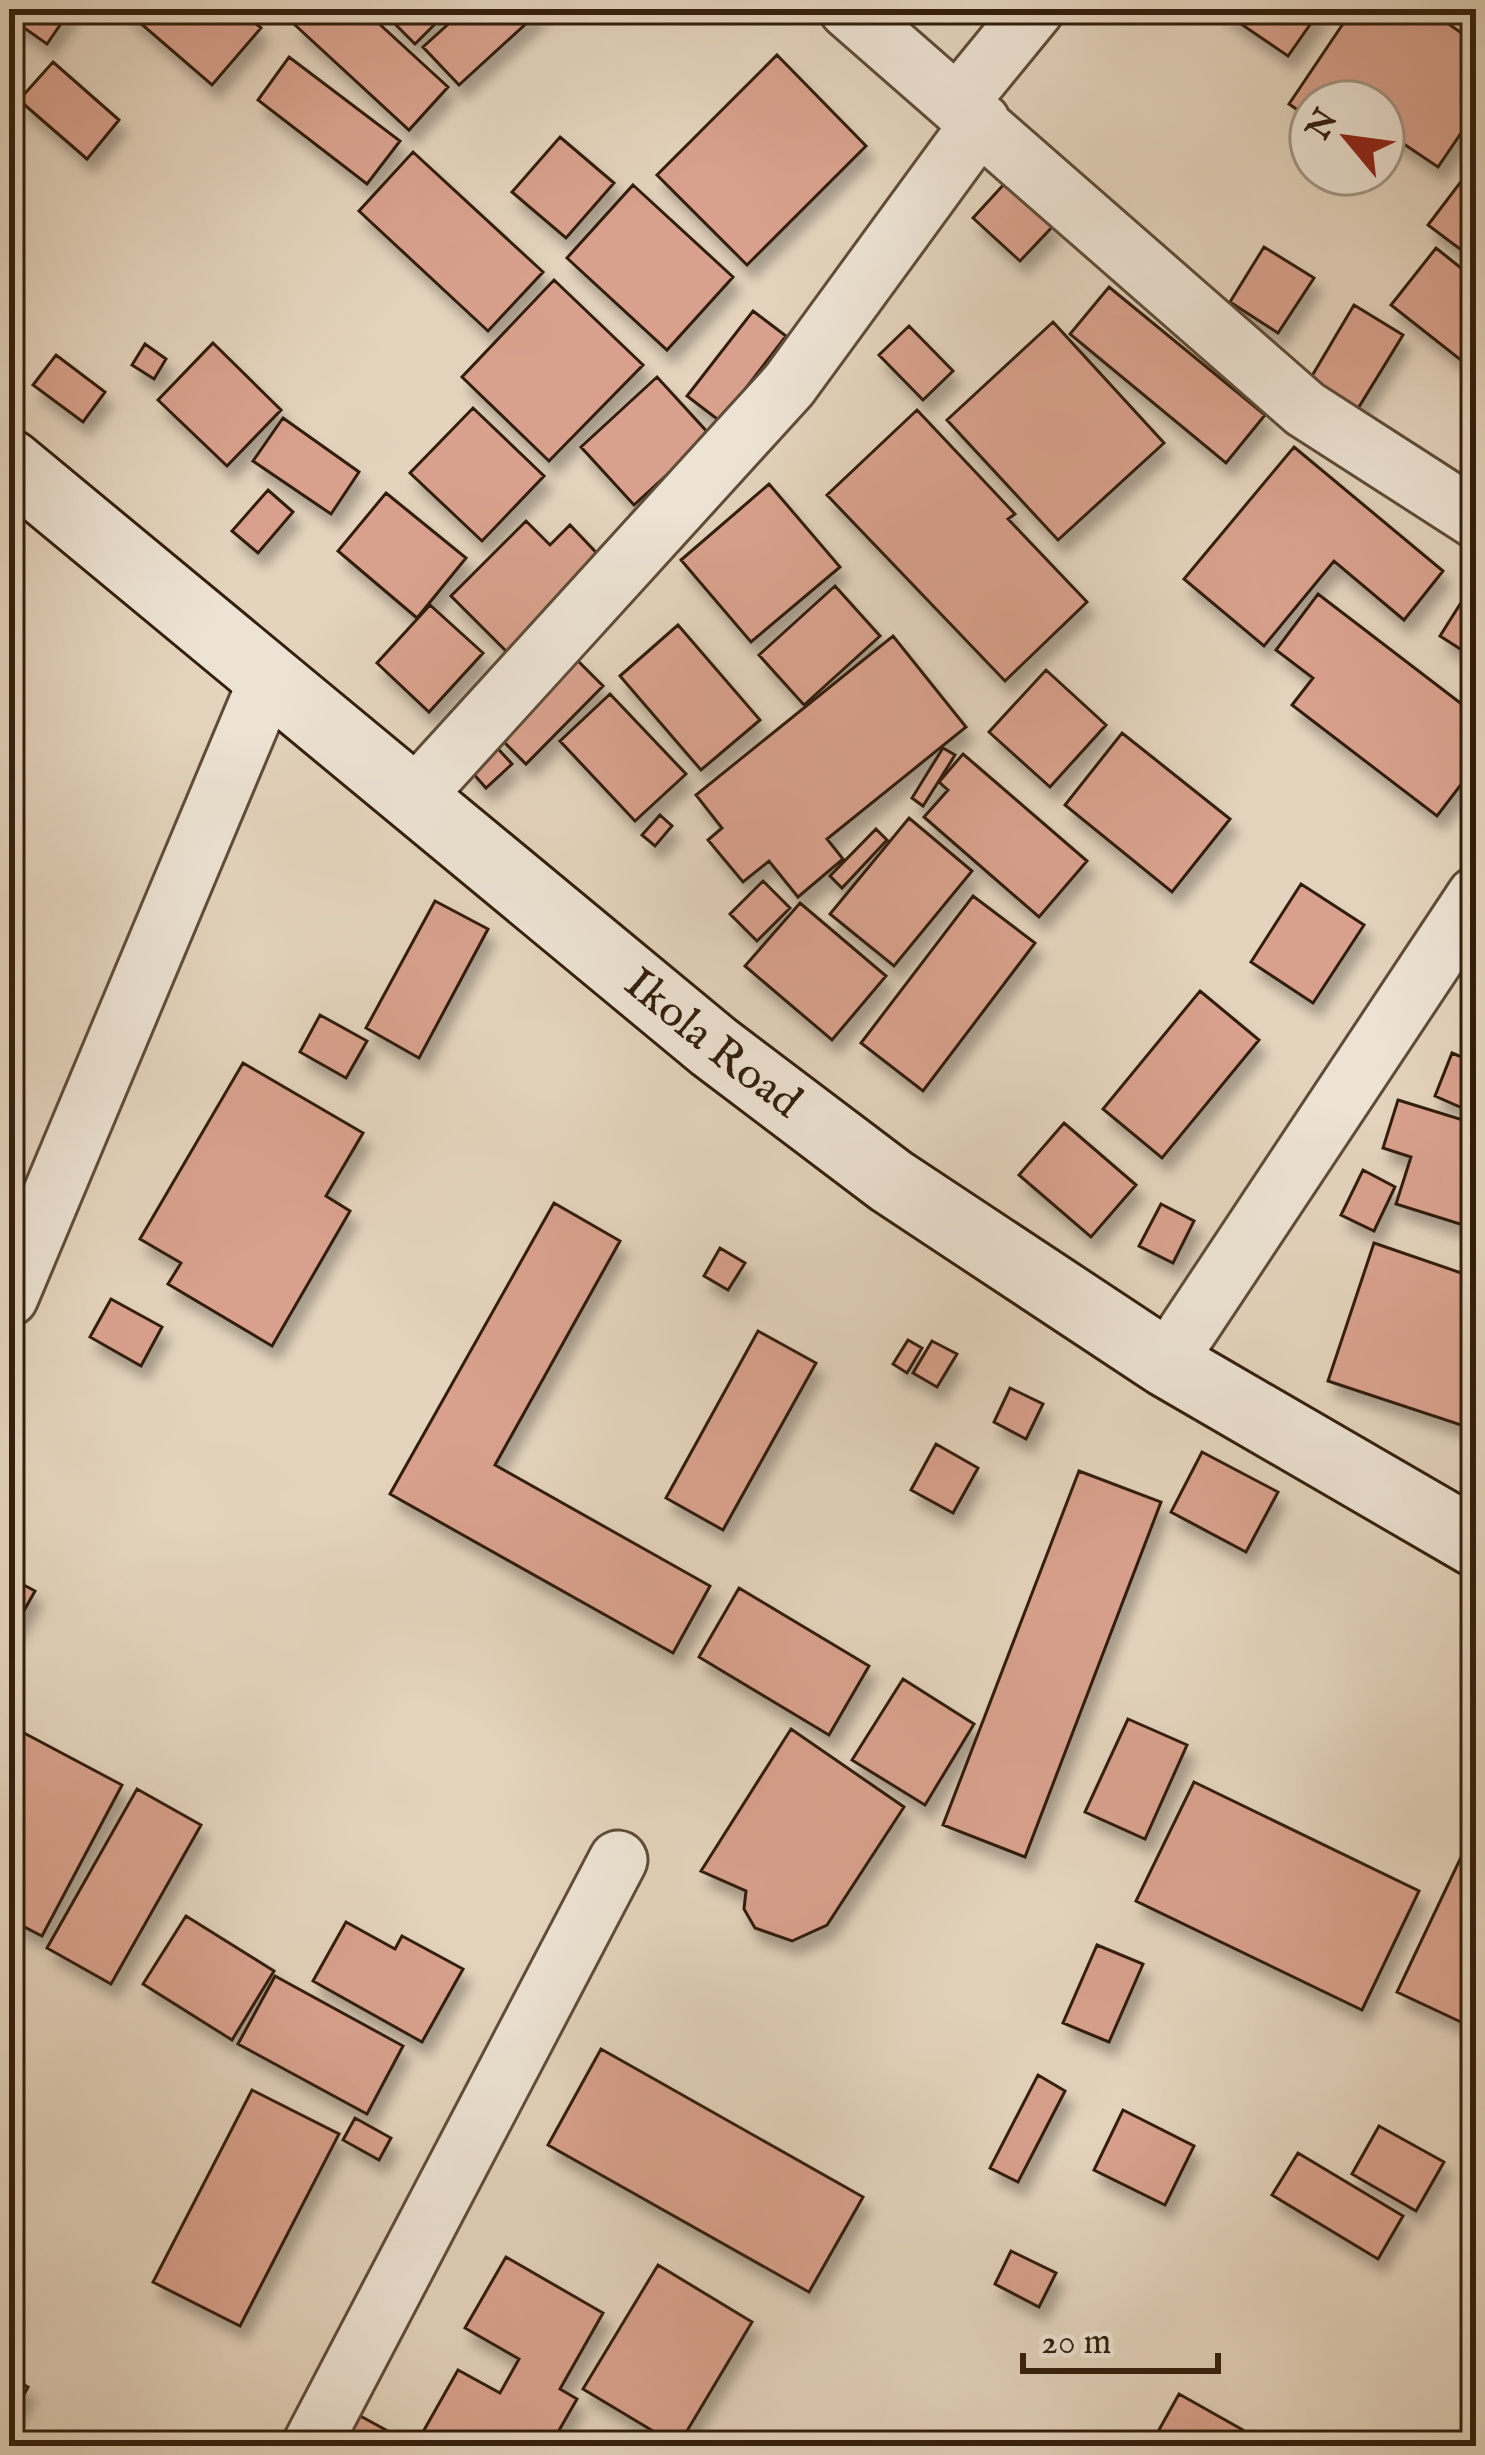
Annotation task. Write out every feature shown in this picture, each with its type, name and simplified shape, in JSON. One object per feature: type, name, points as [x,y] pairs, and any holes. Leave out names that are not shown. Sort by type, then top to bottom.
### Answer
[{"type":"street","points":[[848,9],[1305,409],[1476,519]]},
{"type":"street","points":[[415,796],[789,385],[1035,9]]},
{"type":"street","name":"Ikola Road","points":[[9,463],[714,1047],[856,1154],[1166,1363],[1476,1543]]},
{"type":"street","points":[[9,1297],[268,680]]},
{"type":"street","points":[[1166,1363],[1471,916]]},
{"type":"street","points":[[311,2446],[618,1860]]},
{"type":"building","points":[[9,9],[71,9],[47,44],[13,20],[9,25]]},
{"type":"building","points":[[124,9],[239,9],[261,28],[212,85]]},
{"type":"building","points":[[309,9],[363,9],[448,87],[409,130],[295,25]]},
{"type":"building","points":[[380,9],[450,9],[415,44]]},
{"type":"building","points":[[465,9],[542,9],[459,85],[423,47]]},
{"type":"building","points":[[1219,9],[1321,9],[1288,56]]},
{"type":"building","points":[[1353,9],[1427,9],[1476,43],[1476,111],[1438,167],[1407,146],[1407,78],[1307,78]]},
{"type":"building","points":[[1452,9],[1476,9],[1476,29]]},
{"type":"building","points":[[777,55],[866,146],[747,265],[657,175]]},
{"type":"building","points":[[289,57],[400,141],[367,184],[258,100]]},
{"type":"building","points":[[53,62],[119,120],[87,159],[19,100]]},
{"type":"building","points":[[560,137],[614,183],[566,238],[512,192]]},
{"type":"building","points":[[413,152],[543,272],[488,331],[359,211]]},
{"type":"building","points":[[1472,167],[1476,170],[1476,261],[1428,225]]},
{"type":"building","points":[[1006,182],[1054,225],[1020,261],[973,218]]},
{"type":"building","points":[[633,185],[733,277],[667,350],[567,258]]},
{"type":"building","points":[[1264,247],[1314,278],[1278,333],[1230,302]]},
{"type":"building","points":[[1436,248],[1476,280],[1476,372],[1391,305]]},
{"type":"building","points":[[554,280],[643,365],[549,461],[462,377]]},
{"type":"building","points":[[1109,287],[1265,415],[1226,463],[1070,334]]},
{"type":"building","points":[[1354,305],[1403,335],[1354,415],[1306,386]]},
{"type":"building","points":[[753,311],[786,336],[725,425],[687,396]]},
{"type":"building","points":[[1053,322],[1164,443],[1058,540],[947,420]]},
{"type":"building","points":[[909,326],[953,371],[923,400],[879,355]]},
{"type":"building","points":[[213,343],[281,410],[227,466],[158,400]]},
{"type":"building","points":[[145,344],[166,359],[154,379],[132,365]]},
{"type":"building","points":[[56,355],[105,392],[83,422],[33,385]]},
{"type":"building","points":[[657,377],[710,435],[634,505],[581,447]]},
{"type":"building","points":[[473,408],[544,476],[482,541],[410,473]]},
{"type":"building","points":[[917,410],[1015,514],[1008,519],[1087,602],[1005,681],[827,495]]},
{"type":"building","points":[[283,418],[359,472],[331,514],[253,461]]},
{"type":"building","points":[[1294,447],[1443,571],[1404,620],[1334,561],[1264,646],[1184,579]]},
{"type":"building","points":[[769,484],[840,567],[751,642],[681,560]]},
{"type":"building","points":[[268,490],[293,512],[258,553],[232,531]]},
{"type":"building","points":[[386,493],[466,558],[417,618],[338,551]]},
{"type":"building","points":[[526,521],[550,545],[570,525],[608,565],[514,659],[451,596]]},
{"type":"building","points":[[1476,579],[1476,659],[1440,636]]},
{"type":"building","points":[[835,586],[880,636],[804,705],[759,655]]},
{"type":"building","points":[[1318,594],[1476,715],[1476,765],[1437,816],[1292,705],[1313,678],[1276,650]]},
{"type":"building","points":[[430,605],[483,653],[429,712],[377,663]]},
{"type":"building","points":[[678,625],[760,720],[701,770],[620,676]]},
{"type":"building","points":[[893,636],[966,727],[827,839],[843,859],[798,897],[769,861],[743,882],[708,840],[722,828],[696,795]]},
{"type":"building","points":[[573,656],[603,686],[526,764],[495,733]]},
{"type":"building","points":[[1046,670],[1106,725],[1050,787],[989,732]]},
{"type":"building","points":[[610,694],[686,774],[635,821],[560,741]]},
{"type":"building","points":[[1122,733],[1230,819],[1172,892],[1065,805]]},
{"type":"building","points":[[489,739],[512,764],[486,788],[463,762]]},
{"type":"building","points":[[943,748],[955,755],[923,806],[912,798]]},
{"type":"building","points":[[963,754],[1087,861],[1039,917],[924,817],[948,790],[939,782]]},
{"type":"building","points":[[660,815],[672,826],[655,846],[642,835]]},
{"type":"building","points":[[909,818],[972,871],[894,966],[830,914]]},
{"type":"building","points":[[876,829],[887,840],[842,888],[830,876]]},
{"type":"building","points":[[763,881],[790,908],[757,941],[730,914]]},
{"type":"building","points":[[1301,884],[1364,925],[1313,1003],[1251,962]]},
{"type":"building","points":[[973,896],[1035,943],[923,1091],[861,1043]]},
{"type":"building","points":[[435,901],[488,929],[419,1058],[366,1028]]},
{"type":"building","points":[[800,903],[886,976],[832,1040],[745,966]]},
{"type":"building","points":[[1200,991],[1259,1040],[1162,1158],[1103,1109]]},
{"type":"building","points":[[320,1015],[367,1041],[346,1078],[300,1052]]},
{"type":"building","points":[[1476,1015],[1476,1051],[1462,1043]]},
{"type":"building","points":[[1452,1053],[1476,1063],[1476,1114],[1435,1096]]},
{"type":"building","points":[[243,1063],[363,1133],[326,1196],[350,1211],[272,1346],[168,1284],[181,1263],[140,1239]]},
{"type":"building","points":[[1398,1100],[1476,1124],[1476,1229],[1396,1204],[1411,1157],[1383,1148]]},
{"type":"building","points":[[1064,1123],[1136,1185],[1091,1237],[1019,1175]]},
{"type":"building","points":[[1363,1170],[1395,1187],[1374,1231],[1341,1215]]},
{"type":"building","points":[[554,1203],[620,1241],[495,1465],[710,1586],[673,1653],[390,1494]]},
{"type":"building","points":[[1161,1204],[1194,1221],[1173,1263],[1139,1246]]},
{"type":"building","points":[[1374,1243],[1476,1278],[1476,1430],[1328,1381]]},
{"type":"building","points":[[720,1248],[745,1263],[728,1290],[704,1276]]},
{"type":"building","points":[[111,1299],[162,1327],[141,1366],[90,1337]]},
{"type":"building","points":[[758,1331],[816,1363],[723,1530],[666,1498]]},
{"type":"building","points":[[908,1340],[922,1348],[907,1373],[893,1364]]},
{"type":"building","points":[[932,1341],[957,1354],[937,1387],[913,1373]]},
{"type":"building","points":[[1010,1388],[1043,1404],[1026,1439],[994,1422]]},
{"type":"building","points":[[936,1444],[978,1468],[953,1513],[911,1490]]},
{"type":"building","points":[[1202,1452],[1278,1492],[1246,1552],[1171,1512]]},
{"type":"building","points":[[1079,1471],[1161,1502],[1025,1857],[943,1825]]},
{"type":"building","points":[[9,1577],[35,1591],[9,1637]]},
{"type":"building","points":[[739,1588],[869,1666],[829,1735],[699,1657]]},
{"type":"building","points":[[903,1679],[974,1724],[925,1805],[852,1760]]},
{"type":"building","points":[[1128,1719],[1187,1745],[1145,1839],[1085,1812]]},
{"type":"building","points":[[9,1725],[122,1785],[42,1936],[9,1919]]},
{"type":"building","points":[[791,1729],[904,1807],[827,1925],[792,1941],[755,1928],[744,1909],[746,1891],[701,1871]]},
{"type":"building","points":[[1194,1782],[1419,1891],[1362,2010],[1136,1901]]},
{"type":"building","points":[[137,1789],[201,1825],[111,1984],[47,1948]]},
{"type":"building","points":[[1472,1834],[1476,1836],[1476,2029],[1397,1992]]},
{"type":"building","points":[[186,1916],[274,1971],[232,2040],[143,1984]]},
{"type":"building","points":[[346,1922],[395,1949],[402,1936],[463,1969],[422,2042],[313,1981]]},
{"type":"building","points":[[1097,1945],[1143,1964],[1109,2042],[1063,2023]]},
{"type":"building","points":[[275,1976],[403,2046],[367,2114],[238,2044]]},
{"type":"building","points":[[601,2049],[863,2197],[809,2292],[548,2145]]},
{"type":"building","points":[[1038,2075],[1065,2091],[1018,2182],[990,2168]]},
{"type":"building","points":[[252,2090],[339,2134],[240,2326],[153,2282]]},
{"type":"building","points":[[1123,2110],[1194,2146],[1165,2205],[1094,2170]]},
{"type":"building","points":[[355,2118],[391,2138],[379,2160],[343,2140]]},
{"type":"building","points":[[1379,2126],[1444,2162],[1416,2211],[1352,2174]]},
{"type":"building","points":[[1298,2153],[1403,2216],[1378,2259],[1272,2195]]},
{"type":"building","points":[[1011,2251],[1056,2273],[1039,2307],[995,2284]]},
{"type":"building","points":[[506,2257],[603,2313],[560,2389],[577,2399],[550,2446],[415,2446],[458,2370],[500,2393],[519,2359],[465,2328]]},
{"type":"building","points":[[658,2265],[752,2322],[678,2446],[583,2389]]},
{"type":"building","points":[[9,2376],[28,2387],[14,2413],[9,2411]]},
{"type":"building","points":[[1179,2394],[1243,2430],[1234,2446],[1150,2446]]},
{"type":"building","points":[[353,2412],[397,2436],[391,2446],[334,2446]]}]
